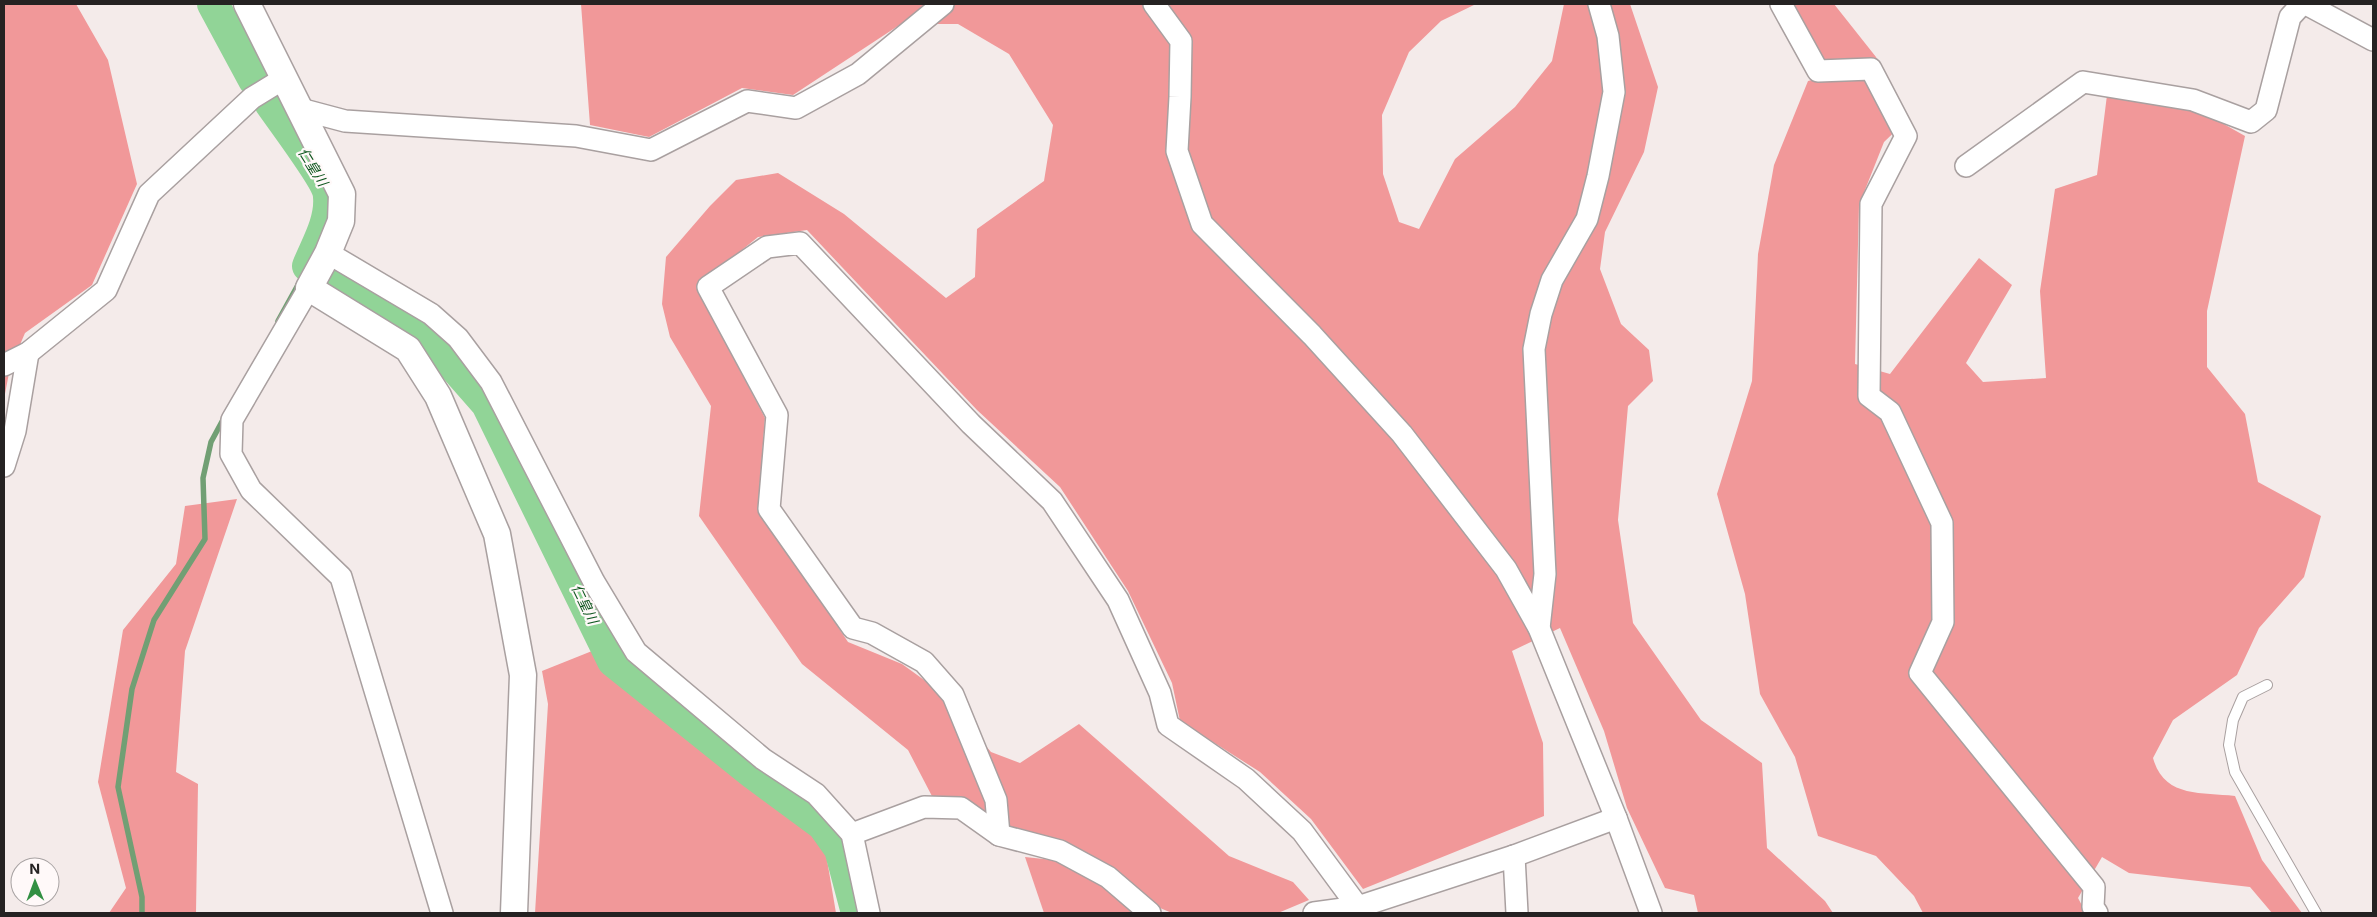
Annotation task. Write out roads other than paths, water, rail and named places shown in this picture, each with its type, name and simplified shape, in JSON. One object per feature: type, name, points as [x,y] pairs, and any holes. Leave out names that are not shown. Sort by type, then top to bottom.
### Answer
[{"type":"street","points":[[248,4],[283,79],[329,164],[342,194],[341,221],[328,253],[309,288],[232,420],[231,454],[251,490],[341,577],[442,913]]},
{"type":"street","points":[[300,109],[346,120],[576,136],[651,150],[746,101],[796,108],[858,74],[943,4]]},
{"type":"street","points":[[1154,4],[1181,41],[1180,97],[1176,151],[1202,224],[1312,335],[1402,434],[1506,569],[1539,628],[1616,818],[1651,913]]},
{"type":"street","points":[[1539,628],[1545,574],[1534,349],[1541,314],[1552,280],[1587,218],[1598,176],[1614,92],[1608,36],[1599,4]]},
{"type":"street","points":[[1781,4],[1818,72],[1871,69],[1906,136],[1871,204],[1868,396],[1890,412],[1942,523],[1943,622],[1920,673],[2094,887],[2093,907],[2097,913]]},
{"type":"street","points":[[1966,166],[2083,82],[2193,100],[2251,122],[2266,110],[2290,17],[2302,4]]},
{"type":"street","points":[[2306,4],[2373,40]]},
{"type":"street","points":[[4,365],[28,353],[106,290],[149,194],[252,98],[283,79]]},
{"type":"street","points":[[999,835],[996,800],[953,694],[924,662],[872,633],[853,628],[768,509],[776,415],[708,287],[767,247],[800,243],[972,424],[1052,501],[1118,600],[1160,693],[1168,726],[1246,778],[1302,831],[1358,907]]},
{"type":"street","points":[[328,253],[431,314],[458,338],[491,382],[594,582],[636,652],[763,759],[816,794],[852,834],[869,913]]},
{"type":"street","points":[[309,288],[408,349],[438,396],[497,534],[523,675],[514,913]]},
{"type":"street","points":[[4,466],[15,432],[28,353]]},
{"type":"street","points":[[852,834],[924,807],[961,808],[999,835],[1060,851],[1108,877],[1150,913]]},
{"type":"street","points":[[1314,913],[1358,907],[1514,856],[1616,818]]},
{"type":"street","points":[[1514,856],[1517,913]]},
{"type":"lane","points":[[2267,685],[2243,697],[2233,720],[2229,745],[2235,772],[2316,913]]},
{"type":"waterway","name":"仁皇川","points":[[213,4],[254,80]]},
{"type":"waterway","name":"仁皇川","points":[[270,103],[313,165],[327,189],[329,197],[326,224],[308,266]]},
{"type":"waterway","name":"仁皇川","points":[[332,278],[430,339],[487,404],[613,661],[754,774],[823,825],[840,849],[857,913]]},
{"type":"waterway","points":[[278,321],[299,283]]},
{"type":"waterway","points":[[142,913],[142,897],[118,787],[132,689],[154,620],[205,539],[203,478],[211,442],[225,416]]}]
